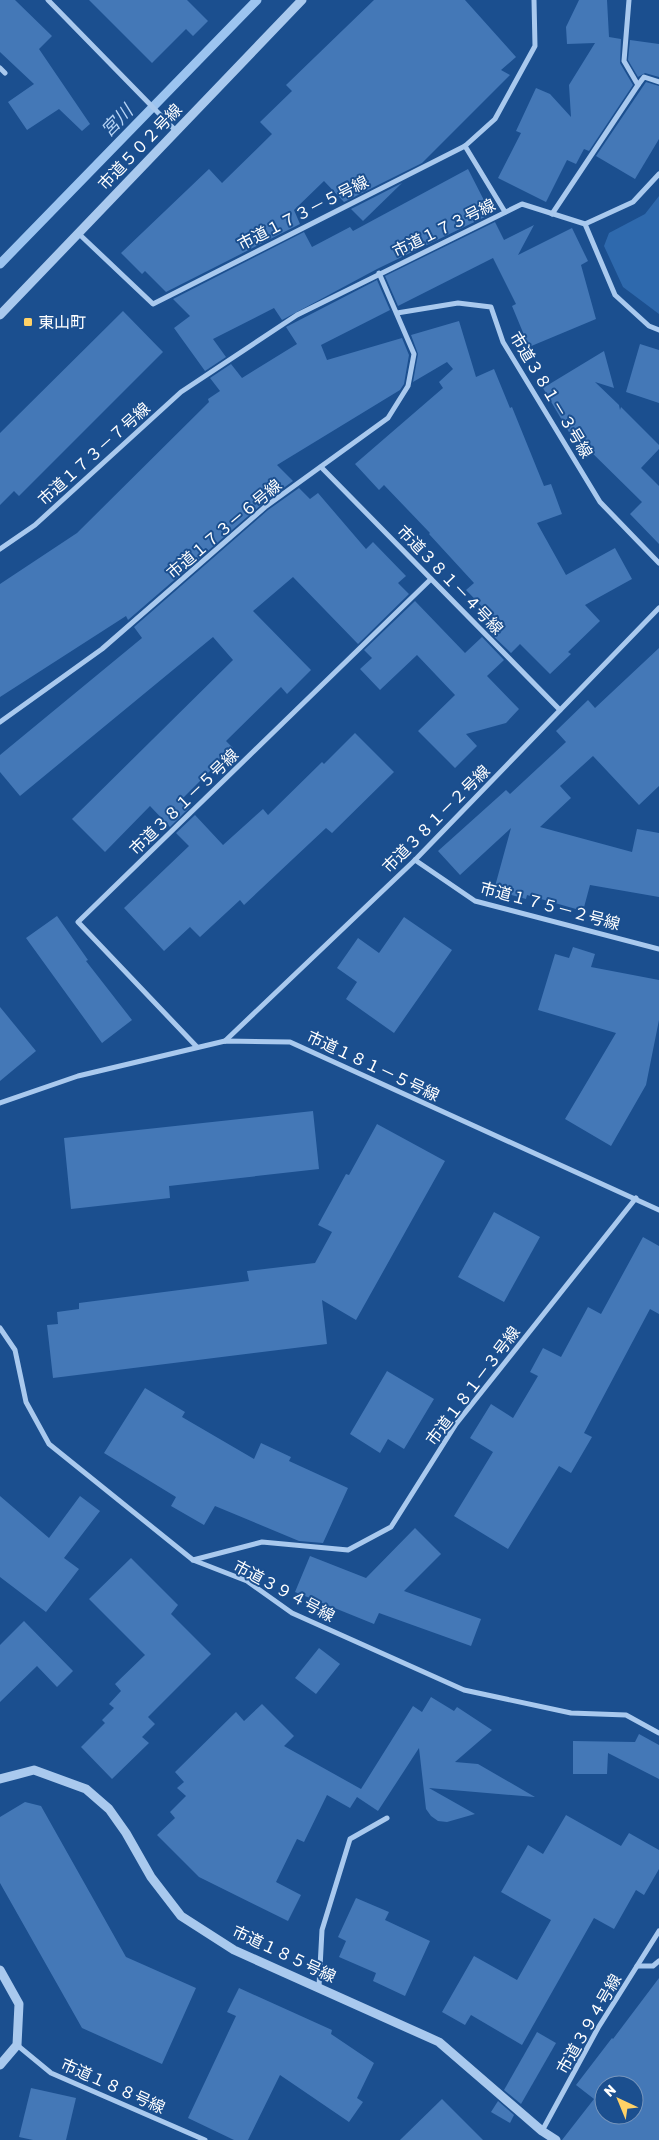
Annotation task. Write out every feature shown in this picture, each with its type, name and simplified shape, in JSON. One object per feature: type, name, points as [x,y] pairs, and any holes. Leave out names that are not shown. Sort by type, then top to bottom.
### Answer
[{"type":"street","points":[[48,0],[176,131]]},
{"type":"street","name":"市道５０２号線","points":[[0,315],[302,0]]},
{"type":"street","name":"市道１７３－５号線","points":[[78,233],[153,304],[465,146],[496,118],[535,46],[534,0]]},
{"type":"street","points":[[628,0],[624,61],[638,85]]},
{"type":"street","points":[[0,68],[5,73]]},
{"type":"street","points":[[552,214],[644,77],[659,82]]},
{"type":"street","points":[[465,146],[505,212]]},
{"type":"street","points":[[659,174],[633,202],[585,224],[615,295],[649,326],[659,330]]},
{"type":"street","name":"市道１７３号線","points":[[205,376],[297,315],[522,204],[585,224]]},
{"type":"street","name":"市道１７３－６号線","points":[[0,722],[102,649],[265,507],[322,468],[388,418],[408,386],[414,354],[379,273]]},
{"type":"street","name":"市道３８１－３号線","points":[[397,313],[458,302],[491,307],[503,342],[600,502],[659,563]]},
{"type":"street","name":"市道１７３－７号線","points":[[0,549],[35,525],[181,392],[205,376]]},
{"type":"street","name":"市道３８１－４号線","points":[[322,468],[560,710]]},
{"type":"street","name":"市道３８１－５号線","points":[[197,1047],[78,922],[431,579]]},
{"type":"street","name":"市道３８１－２号線","points":[[225,1041],[415,860],[659,608]]},
{"type":"street","name":"市道１７５－２号線","points":[[415,860],[475,901],[659,949]]},
{"type":"street","name":"市道１８１－５号線","points":[[0,1103],[78,1076],[225,1041],[290,1042],[659,1210]]},
{"type":"street","name":"市道１８１－３号線","points":[[193,1560],[262,1542],[348,1550],[392,1527],[456,1424],[636,1198]]},
{"type":"street","name":"市道３９４号線","points":[[0,1328],[16,1350],[26,1402],[49,1444],[193,1560],[246,1582],[292,1613],[464,1690],[571,1713],[626,1715],[659,1732]]},
{"type":"street","name":"市道１８５号線","points":[[0,1779],[34,1770],[86,1789],[109,1810],[126,1832],[151,1877],[182,1916],[234,1950],[319,1986],[439,2042],[542,2131],[556,2140]]},
{"type":"street","points":[[319,1986],[322,1930],[350,1839],[387,1818]]},
{"type":"street","name":"市道３９４号線","points":[[542,2131],[598,2028],[659,1931]]},
{"type":"street","points":[[638,1966],[653,1966],[659,1961]]},
{"type":"street","points":[[0,1970],[19,2004],[17,2046],[0,2065]]},
{"type":"street","name":"市道１８８号線","points":[[17,2046],[51,2073],[205,2140]]},
{"type":"shaded area","points":[[659,196],[659,314],[623,287],[604,246],[609,233],[645,214]]},
{"type":"building","points":[[0,0],[15,0],[52,36],[39,49],[90,124],[82,131],[59,109],[27,130],[8,102],[34,84],[0,52]]},
{"type":"building","points":[[89,0],[187,0],[208,21],[193,36],[186,29],[152,63]]},
{"type":"building","points":[[374,0],[465,0],[516,57],[501,70],[510,75],[422,163],[344,202],[324,181],[294,210],[300,224],[166,292],[145,271],[142,274],[121,253],[209,169],[222,183],[272,134],[260,122],[292,91],[286,85]]},
{"type":"building","points":[[579,0],[607,0],[609,37],[621,39],[620,63],[633,85],[589,151],[584,149],[576,164],[567,160],[546,202],[498,178],[521,133],[516,131],[536,88],[550,94],[571,117],[569,85],[595,43],[567,44],[566,27]]},
{"type":"building","points":[[630,40],[659,44],[659,77],[645,73],[638,77],[628,60]]},
{"type":"building","points":[[646,82],[659,86],[659,139],[635,179],[596,156]]},
{"type":"building","points":[[468,169],[491,214],[377,269],[282,320],[274,308],[213,339],[226,357],[205,371],[174,328],[190,316],[173,299],[304,232],[312,247],[350,227],[353,231]]},
{"type":"building","points":[[402,183],[363,221],[351,209]]},
{"type":"building","points":[[495,222],[504,240],[534,225],[518,255],[572,228],[588,261],[581,265],[596,319],[529,347],[512,306],[516,304],[493,258],[398,306],[385,276]]},
{"type":"building","points":[[377,280],[390,310],[321,345],[327,360],[402,338],[409,355],[404,384],[400,390],[277,465],[293,481],[262,504],[128,620],[126,616],[0,697],[0,584],[77,533],[209,402],[208,399],[220,391],[210,378],[231,364],[242,378],[297,344],[286,327]]},
{"type":"building","points":[[123,311],[163,352],[19,496],[14,491],[0,505],[0,433]]},
{"type":"building","points":[[459,321],[476,377],[494,369],[510,408],[512,407],[544,486],[551,484],[562,514],[537,523],[566,575],[615,548],[632,579],[585,605],[600,621],[568,652],[571,654],[550,674],[520,644],[511,653],[488,631],[497,622],[466,590],[474,583],[384,485],[379,490],[355,464],[443,388],[439,382],[453,369],[447,362],[413,382],[418,354],[411,335]]},
{"type":"building","points":[[640,344],[659,350],[659,403],[626,392]]},
{"type":"building","points":[[604,351],[614,388],[595,382],[619,405],[620,410],[621,407],[659,445],[659,449],[641,468],[659,486],[659,544],[630,514],[642,502],[580,441],[576,444],[543,388]]},
{"type":"building","points":[[299,488],[310,499],[318,493],[366,549],[373,542],[406,576],[398,583],[409,594],[358,644],[293,577],[253,611],[311,670],[287,694],[281,687],[226,741],[233,748],[181,800],[189,808],[170,827],[150,806],[105,852],[72,819],[233,660],[213,637],[20,796],[0,772],[0,755],[142,638],[134,627],[268,510]]},
{"type":"building","points":[[415,601],[465,653],[482,637],[504,660],[487,676],[519,709],[506,723],[466,734],[477,746],[455,768],[418,731],[455,695],[417,655],[380,690],[360,669],[372,658],[364,650]]},
{"type":"building","points":[[659,648],[659,786],[639,805],[593,756],[560,786],[571,798],[540,827],[632,852],[637,829],[659,833],[659,897],[590,885],[583,911],[527,895],[526,899],[494,890],[511,828],[460,875],[438,851],[506,790],[510,794],[566,742],[556,731],[588,700],[595,708]]},
{"type":"building","points":[[355,733],[394,772],[332,833],[326,828],[244,905],[240,900],[200,937],[190,927],[164,951],[124,908],[189,846],[176,833],[195,815],[223,845],[263,809],[268,815],[322,762],[324,764]]},
{"type":"building","points":[[57,916],[88,960],[86,961],[132,1020],[102,1043],[26,938]]},
{"type":"building","points":[[404,917],[452,950],[394,1033],[346,999],[357,982],[337,968],[358,938],[379,953]]},
{"type":"building","points":[[573,947],[595,954],[591,967],[659,980],[659,1020],[646,1085],[611,1146],[565,1119],[616,1033],[538,1010],[555,954],[569,958]]},
{"type":"building","points":[[0,1007],[36,1051],[0,1081]]},
{"type":"building","points":[[313,1111],[319,1169],[169,1186],[170,1198],[71,1209],[64,1138]]},
{"type":"building","points":[[377,1124],[445,1161],[356,1320],[322,1300],[327,1344],[53,1378],[47,1325],[58,1324],[57,1312],[79,1309],[79,1303],[249,1281],[247,1271],[315,1263],[332,1232],[318,1225],[346,1174],[349,1175]]},
{"type":"building","points":[[494,1212],[540,1237],[504,1302],[458,1277]]},
{"type":"building","points":[[643,1237],[659,1246],[659,1314],[650,1309],[584,1433],[592,1437],[571,1473],[559,1466],[508,1549],[454,1516],[493,1452],[470,1438],[491,1404],[513,1418],[538,1376],[530,1372],[543,1348],[561,1357],[588,1307],[601,1314]]},
{"type":"building","points":[[387,1371],[434,1399],[404,1449],[388,1439],[380,1453],[350,1434]]},
{"type":"building","points":[[145,1388],[185,1412],[182,1417],[254,1459],[261,1443],[291,1457],[289,1461],[348,1488],[323,1543],[299,1541],[215,1506],[204,1525],[171,1506],[176,1497],[104,1453]]},
{"type":"building","points":[[0,1496],[49,1538],[80,1496],[100,1511],[64,1558],[79,1569],[46,1612],[0,1577]]},
{"type":"building","points":[[415,1528],[441,1554],[404,1591],[481,1619],[471,1646],[379,1613],[374,1624],[295,1592],[310,1556],[366,1578]]},
{"type":"building","points":[[131,1558],[178,1605],[171,1614],[211,1654],[148,1717],[155,1724],[142,1737],[149,1743],[112,1779],[81,1747],[105,1723],[102,1720],[114,1708],[109,1704],[121,1691],[115,1684],[145,1655],[89,1599]]},
{"type":"building","points":[[24,1621],[73,1671],[57,1687],[37,1666],[0,1702],[0,1645]]},
{"type":"building","points":[[319,1648],[340,1664],[316,1694],[295,1678]]},
{"type":"building","points":[[431,1697],[454,1711],[457,1707],[492,1730],[455,1762],[478,1764],[535,1797],[429,1788],[475,1814],[447,1822],[438,1821],[426,1809],[419,1748],[378,1811],[357,1797],[350,1808],[327,1795],[304,1842],[297,1839],[276,1882],[301,1895],[288,1921],[199,1877],[157,1835],[175,1818],[170,1812],[186,1796],[177,1788],[184,1782],[175,1772],[236,1712],[244,1721],[262,1704],[294,1736],[284,1746],[361,1789],[413,1706],[422,1712]]},
{"type":"building","points":[[639,1734],[659,1745],[659,1779],[608,1753],[607,1774],[573,1774],[573,1741],[635,1742]]},
{"type":"building","points":[[25,1802],[41,1806],[126,1957],[196,1988],[162,2064],[82,2028],[0,1883],[0,1817]]},
{"type":"building","points":[[566,1815],[621,1846],[629,1833],[659,1850],[659,1869],[644,1895],[636,1890],[614,1929],[594,1918],[522,2045],[471,2015],[465,2025],[442,2012],[474,1956],[517,1980],[551,1920],[501,1892],[528,1845],[543,1854]]},
{"type":"building","points":[[356,1898],[389,1912],[385,1920],[430,1941],[405,1996],[373,1981],[376,1973],[339,1957],[346,1941],[338,1937]]},
{"type":"building","points":[[659,1978],[659,2140],[562,2140],[594,2099],[576,2085]]},
{"type":"building","points":[[239,1988],[332,2030],[331,2034],[374,2063],[357,2098],[363,2102],[349,2122],[280,2075],[248,2140],[234,2140],[188,2118],[236,2016],[227,2012]]},
{"type":"building","points":[[537,2032],[556,2043],[521,2104],[504,2090]]},
{"type":"building","points":[[31,2088],[76,2098],[66,2140],[33,2140],[19,2137]]},
{"type":"building","points":[[442,2099],[483,2140],[400,2140]]},
{"type":"building","points":[[498,2101],[514,2115],[510,2123],[491,2112]]},
{"type":"waterway","name":"宮川","points":[[0,264],[257,0]]},
{"type":"place","name":"東山町","points":[[28,322]]}]
